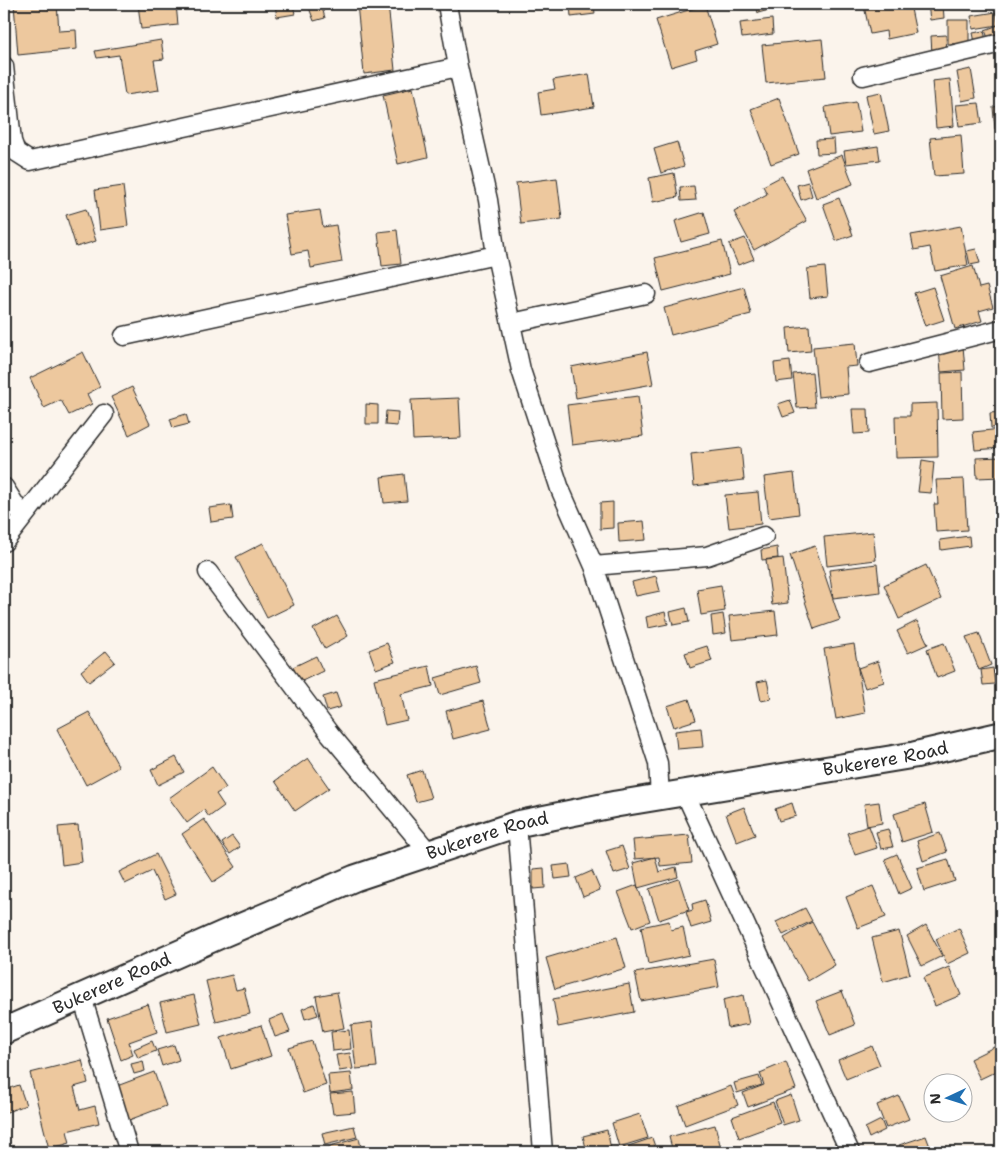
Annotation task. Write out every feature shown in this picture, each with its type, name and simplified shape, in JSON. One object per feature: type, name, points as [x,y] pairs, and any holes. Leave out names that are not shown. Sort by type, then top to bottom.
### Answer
[{"type":"main road","name":"Bukerere Road","points":[[4,1031],[222,934],[355,878],[517,824],[685,792],[914,755],[1001,735]]},
{"type":"street","points":[[447,4],[458,67],[488,200],[496,255],[521,370],[560,489],[594,566],[658,763],[660,797]]},
{"type":"street","points":[[863,76],[1001,43]]},
{"type":"street","points":[[4,66],[12,141],[16,152],[30,161],[458,67]]},
{"type":"street","points":[[124,336],[496,255]]},
{"type":"street","points":[[512,324],[646,294]]},
{"type":"street","points":[[869,363],[1001,329]]},
{"type":"street","points":[[4,542],[104,414]]},
{"type":"street","points":[[4,487],[23,517]]},
{"type":"street","points":[[594,566],[707,556],[764,536]]},
{"type":"street","points":[[208,572],[330,734],[430,854]]},
{"type":"street","points":[[685,792],[849,1152]]},
{"type":"street","points":[[517,824],[543,1152]]},
{"type":"street","points":[[82,997],[130,1152]]},
{"type":"building","points":[[14,4],[57,4],[59,31],[76,30],[77,49],[18,55]]},
{"type":"building","points":[[138,4],[176,4],[178,25],[141,29]]},
{"type":"building","points":[[293,4],[295,14],[277,17],[275,5]]},
{"type":"building","points":[[321,4],[325,18],[314,21],[308,5]]},
{"type":"building","points":[[357,4],[388,4],[395,70],[364,74]]},
{"type":"building","points":[[570,4],[594,4],[595,14],[571,17]]},
{"type":"building","points":[[756,4],[783,4],[784,6],[758,13]]},
{"type":"building","points":[[875,4],[910,4],[916,33],[887,39],[886,31],[870,34],[864,6]]},
{"type":"building","points":[[928,4],[943,4],[944,18],[930,20]]},
{"type":"building","points":[[705,5],[717,44],[695,51],[697,59],[671,67],[656,20]]},
{"type":"building","points":[[996,12],[998,25],[973,29],[971,16]]},
{"type":"building","points":[[772,19],[773,34],[742,38],[740,23]]},
{"type":"building","points":[[948,20],[969,20],[969,43],[948,44]]},
{"type":"building","points":[[1001,24],[1001,37],[989,41],[985,30]]},
{"type":"building","points":[[984,31],[987,45],[976,47],[973,33]]},
{"type":"building","points":[[946,35],[947,55],[932,55],[931,36]]},
{"type":"building","points":[[822,39],[826,77],[766,83],[762,45]]},
{"type":"building","points":[[161,40],[164,59],[154,60],[159,90],[125,95],[119,55],[97,58],[95,51]]},
{"type":"building","points":[[971,69],[976,98],[962,101],[957,72]]},
{"type":"building","points":[[589,74],[594,107],[541,115],[538,92],[555,89],[553,80]]},
{"type":"building","points":[[950,79],[954,126],[936,128],[932,81]]},
{"type":"building","points":[[413,88],[428,157],[398,164],[383,95]]},
{"type":"building","points":[[881,92],[889,131],[874,134],[866,95]]},
{"type":"building","points":[[779,98],[799,154],[771,164],[751,109]]},
{"type":"building","points":[[856,102],[861,132],[829,136],[825,107]]},
{"type":"building","points":[[979,103],[982,123],[959,126],[956,105]]},
{"type":"building","points":[[1001,106],[1001,129],[995,129],[993,107]]},
{"type":"building","points":[[961,135],[964,174],[934,176],[930,138]]},
{"type":"building","points":[[834,139],[835,153],[817,154],[816,140]]},
{"type":"building","points":[[677,142],[684,166],[661,173],[654,149]]},
{"type":"building","points":[[878,146],[880,160],[846,164],[844,151]]},
{"type":"building","points":[[842,155],[853,184],[816,198],[806,169]]},
{"type":"building","points":[[674,173],[678,197],[653,202],[649,178]]},
{"type":"building","points":[[782,176],[807,221],[754,250],[734,212],[767,194],[763,186]]},
{"type":"building","points":[[557,178],[562,219],[521,224],[516,183]]},
{"type":"building","points":[[808,182],[812,196],[801,200],[797,185]]},
{"type":"building","points":[[123,186],[128,226],[100,230],[95,190]]},
{"type":"building","points":[[694,186],[696,200],[681,201],[680,187]]},
{"type":"building","points":[[839,198],[853,235],[836,241],[823,204]]},
{"type":"building","points":[[86,209],[96,241],[76,247],[66,215]]},
{"type":"building","points":[[320,210],[323,227],[336,225],[342,262],[311,268],[308,251],[292,254],[285,215]]},
{"type":"building","points":[[704,212],[710,234],[681,242],[675,221]]},
{"type":"building","points":[[961,226],[968,265],[935,271],[930,247],[914,250],[911,235]]},
{"type":"building","points":[[397,230],[401,264],[382,266],[378,232]]},
{"type":"building","points":[[745,238],[754,259],[738,265],[729,244]]},
{"type":"building","points":[[722,241],[730,274],[663,291],[655,258]]},
{"type":"building","points":[[976,249],[980,263],[970,265],[967,251]]},
{"type":"building","points":[[973,266],[979,288],[987,286],[993,307],[979,311],[982,321],[955,329],[940,276]]},
{"type":"building","points":[[825,267],[828,296],[810,298],[807,269]]},
{"type":"building","points":[[744,287],[751,314],[671,335],[664,308]]},
{"type":"building","points":[[933,287],[944,320],[925,326],[914,293]]},
{"type":"building","points":[[809,326],[811,351],[789,353],[787,328]]},
{"type":"building","points":[[855,343],[857,366],[846,367],[848,394],[818,397],[813,347]]},
{"type":"building","points":[[963,346],[965,370],[941,372],[939,348]]},
{"type":"building","points":[[83,352],[100,387],[87,394],[92,404],[69,415],[61,400],[44,408],[30,378]]},
{"type":"building","points":[[647,352],[653,384],[576,398],[571,367]]},
{"type":"building","points":[[790,361],[792,380],[776,382],[774,363]]},
{"type":"building","points":[[812,372],[815,407],[797,408],[793,374]]},
{"type":"building","points":[[962,372],[963,418],[942,419],[941,373]]},
{"type":"building","points":[[132,387],[150,424],[129,435],[111,397]]},
{"type":"building","points":[[638,396],[643,436],[572,445],[567,405]]},
{"type":"building","points":[[459,398],[461,438],[413,440],[411,400]]},
{"type":"building","points":[[790,400],[795,413],[783,417],[778,404]]},
{"type":"building","points":[[937,403],[938,457],[896,458],[895,416],[910,416],[910,404]]},
{"type":"building","points":[[366,404],[378,405],[378,424],[366,424]]},
{"type":"building","points":[[852,409],[868,409],[869,433],[854,434]]},
{"type":"building","points":[[386,411],[398,412],[397,426],[385,425]]},
{"type":"building","points":[[1001,412],[1001,427],[991,428],[990,413]]},
{"type":"building","points":[[186,414],[189,424],[173,428],[170,419]]},
{"type":"building","points":[[1001,429],[1001,448],[975,450],[973,432]]},
{"type":"building","points":[[741,448],[744,480],[694,486],[691,454]]},
{"type":"building","points":[[1001,457],[1001,477],[977,478],[976,458]]},
{"type":"building","points":[[922,460],[934,462],[931,493],[918,492]]},
{"type":"building","points":[[794,473],[799,514],[769,518],[764,477]]},
{"type":"building","points":[[404,474],[407,501],[384,503],[381,477]]},
{"type":"building","points":[[964,479],[967,530],[936,532],[934,504],[938,504],[936,480]]},
{"type":"building","points":[[758,492],[761,524],[729,528],[725,495]]},
{"type":"building","points":[[613,502],[613,528],[600,529],[600,503]]},
{"type":"building","points":[[231,505],[233,519],[211,522],[209,508]]},
{"type":"building","points":[[644,521],[646,540],[619,542],[618,523]]},
{"type":"building","points":[[873,532],[876,560],[827,566],[824,537]]},
{"type":"building","points":[[969,536],[970,546],[941,550],[940,540]]},
{"type":"building","points":[[263,543],[294,605],[267,618],[236,557]]},
{"type":"building","points":[[815,546],[840,620],[814,629],[790,555]]},
{"type":"building","points":[[777,547],[778,558],[762,560],[761,550]]},
{"type":"building","points":[[783,558],[788,603],[772,605],[766,560]]},
{"type":"building","points":[[877,564],[880,592],[833,598],[829,570]]},
{"type":"building","points":[[926,565],[941,599],[899,619],[884,585]]},
{"type":"building","points":[[656,576],[660,591],[636,596],[632,582]]},
{"type":"building","points":[[721,585],[725,611],[701,615],[697,589]]},
{"type":"building","points":[[686,608],[689,622],[673,625],[670,612]]},
{"type":"building","points":[[775,611],[778,635],[732,640],[729,616]]},
{"type":"building","points":[[665,612],[668,624],[648,628],[646,617]]},
{"type":"building","points":[[723,614],[726,633],[713,635],[711,616]]},
{"type":"building","points":[[337,616],[348,636],[325,649],[313,629]]},
{"type":"building","points":[[917,621],[928,644],[908,653],[897,631]]},
{"type":"building","points":[[979,633],[991,665],[979,670],[966,637]]},
{"type":"building","points":[[387,643],[395,662],[376,669],[369,650]]},
{"type":"building","points":[[944,643],[955,671],[937,678],[927,649]]},
{"type":"building","points":[[854,644],[865,713],[836,719],[824,649]]},
{"type":"building","points":[[707,646],[712,661],[690,668],[685,653]]},
{"type":"building","points":[[106,651],[115,662],[89,682],[81,671]]},
{"type":"building","points":[[316,656],[323,671],[300,682],[293,667]]},
{"type":"building","points":[[878,661],[884,682],[865,688],[858,668]]},
{"type":"building","points":[[429,666],[433,686],[401,694],[407,720],[385,725],[374,679]]},
{"type":"building","points":[[476,666],[481,683],[440,695],[435,678]]},
{"type":"building","points":[[993,668],[995,684],[983,685],[981,670]]},
{"type":"building","points":[[767,680],[771,699],[761,701],[757,682]]},
{"type":"building","points":[[336,693],[341,707],[327,711],[323,697]]},
{"type":"building","points":[[689,699],[696,720],[674,727],[667,706]]},
{"type":"building","points":[[483,701],[491,729],[453,739],[446,711]]},
{"type":"building","points":[[89,712],[119,767],[86,785],[57,729]]},
{"type":"building","points":[[701,728],[703,747],[677,749],[675,731]]},
{"type":"building","points":[[176,757],[184,772],[158,785],[151,770]]},
{"type":"building","points":[[308,758],[329,788],[295,811],[275,781]]},
{"type":"building","points":[[212,767],[226,788],[216,794],[224,806],[209,817],[204,810],[187,823],[169,798]]},
{"type":"building","points":[[422,770],[431,798],[416,802],[407,775]]},
{"type":"building","points":[[879,802],[882,823],[867,826],[864,804]]},
{"type":"building","points":[[792,803],[796,816],[779,821],[775,809]]},
{"type":"building","points":[[925,804],[933,832],[902,842],[894,814]]},
{"type":"building","points":[[744,807],[755,835],[737,842],[726,814]]},
{"type":"building","points":[[204,819],[236,867],[213,882],[182,834]]},
{"type":"building","points":[[78,825],[82,862],[62,865],[58,827]]},
{"type":"building","points":[[869,826],[877,848],[855,855],[847,833]]},
{"type":"building","points":[[888,829],[893,847],[881,849],[876,832]]},
{"type":"building","points":[[940,833],[947,852],[923,861],[917,841]]},
{"type":"building","points":[[689,835],[692,863],[660,866],[659,857],[635,859],[633,840]]},
{"type":"building","points":[[232,836],[240,847],[230,854],[222,843]]},
{"type":"building","points":[[622,846],[630,869],[614,874],[606,851]]},
{"type":"building","points":[[156,854],[176,894],[165,899],[152,871],[125,884],[119,872]]},
{"type":"building","points":[[897,854],[912,888],[899,894],[885,859]]},
{"type":"building","points":[[655,857],[659,872],[676,867],[678,877],[638,888],[633,863]]},
{"type":"building","points":[[948,859],[955,881],[924,891],[917,868]]},
{"type":"building","points":[[569,864],[571,877],[555,879],[553,866]]},
{"type":"building","points":[[544,868],[545,888],[533,889],[533,869]]},
{"type":"building","points":[[592,871],[600,890],[583,897],[576,878]]},
{"type":"building","points":[[679,879],[689,910],[659,920],[649,889]]},
{"type":"building","points":[[637,885],[650,921],[632,928],[618,892]]},
{"type":"building","points":[[873,886],[886,917],[858,928],[846,897]]},
{"type":"building","points":[[705,900],[711,922],[691,928],[686,912],[693,910],[692,904]]},
{"type":"building","points":[[805,908],[812,921],[783,935],[776,922]]},
{"type":"building","points":[[669,921],[671,930],[683,927],[689,955],[648,964],[641,927]]},
{"type":"building","points":[[812,922],[835,965],[808,981],[784,938]]},
{"type":"building","points":[[926,925],[942,956],[922,966],[907,936]]},
{"type":"building","points":[[959,928],[970,953],[947,964],[936,939]]},
{"type":"building","points":[[899,931],[910,974],[883,982],[872,938]]},
{"type":"building","points":[[617,937],[626,968],[555,989],[546,958]]},
{"type":"building","points":[[714,959],[719,987],[641,1001],[635,973]]},
{"type":"building","points":[[949,967],[961,995],[935,1006],[923,978]]},
{"type":"building","points":[[232,975],[236,990],[244,988],[250,1014],[216,1022],[206,981]]},
{"type":"building","points":[[629,984],[634,1012],[558,1027],[553,999]]},
{"type":"building","points":[[842,991],[855,1025],[830,1035],[816,1001]]},
{"type":"building","points":[[337,992],[344,1028],[323,1032],[316,996]]},
{"type":"building","points":[[194,995],[201,1024],[167,1032],[160,1003]]},
{"type":"building","points":[[743,995],[749,1024],[728,1028],[723,1000]]},
{"type":"building","points":[[148,1004],[157,1032],[129,1042],[133,1055],[121,1060],[107,1018]]},
{"type":"building","points":[[314,1004],[318,1015],[305,1019],[302,1009]]},
{"type":"building","points":[[283,1014],[290,1032],[275,1037],[269,1020]]},
{"type":"building","points":[[372,1022],[377,1067],[356,1069],[351,1025]]},
{"type":"building","points":[[261,1025],[271,1056],[231,1069],[221,1038]]},
{"type":"building","points":[[349,1030],[351,1049],[333,1051],[331,1032]]},
{"type":"building","points":[[152,1041],[156,1051],[138,1058],[134,1049]]},
{"type":"building","points":[[312,1041],[326,1085],[303,1093],[289,1048]]},
{"type":"building","points":[[174,1045],[179,1060],[162,1066],[157,1050]]},
{"type":"building","points":[[872,1046],[880,1065],[846,1079],[838,1060]]},
{"type":"building","points":[[996,1046],[1001,1057],[1001,1069],[980,1079],[970,1059]]},
{"type":"building","points":[[350,1053],[353,1069],[339,1071],[336,1055]]},
{"type":"building","points":[[82,1060],[88,1083],[74,1087],[80,1110],[95,1106],[99,1123],[67,1131],[70,1143],[49,1149],[30,1073]]},
{"type":"building","points":[[143,1061],[145,1071],[134,1074],[131,1064]]},
{"type":"building","points":[[786,1062],[796,1089],[748,1107],[743,1093],[764,1085],[760,1073]]},
{"type":"building","points":[[154,1072],[166,1106],[129,1120],[117,1086]]},
{"type":"building","points":[[351,1073],[353,1090],[330,1093],[328,1075]]},
{"type":"building","points":[[759,1076],[762,1085],[737,1093],[734,1083]]},
{"type":"building","points":[[19,1085],[26,1105],[4,1113],[4,1090]]},
{"type":"building","points":[[731,1086],[738,1105],[685,1125],[678,1106]]},
{"type":"building","points":[[353,1092],[355,1112],[333,1114],[330,1094]]},
{"type":"building","points":[[791,1095],[799,1120],[783,1125],[775,1101]]},
{"type":"building","points":[[899,1096],[909,1119],[886,1128],[877,1105]]},
{"type":"building","points":[[773,1102],[780,1123],[739,1138],[732,1117]]},
{"type":"building","points":[[640,1114],[648,1138],[619,1147],[612,1123]]},
{"type":"building","points":[[881,1120],[885,1130],[869,1138],[865,1128]]},
{"type":"building","points":[[715,1125],[722,1152],[673,1152],[669,1137]]},
{"type":"building","points":[[354,1126],[357,1137],[325,1145],[322,1133]]},
{"type":"building","points":[[607,1130],[611,1149],[587,1152],[583,1136]]},
{"type":"building","points":[[926,1136],[932,1152],[902,1152],[899,1145]]},
{"type":"building","points":[[359,1138],[362,1152],[331,1152],[330,1146]]},
{"type":"building","points":[[652,1138],[657,1152],[624,1152],[623,1148]]}]
